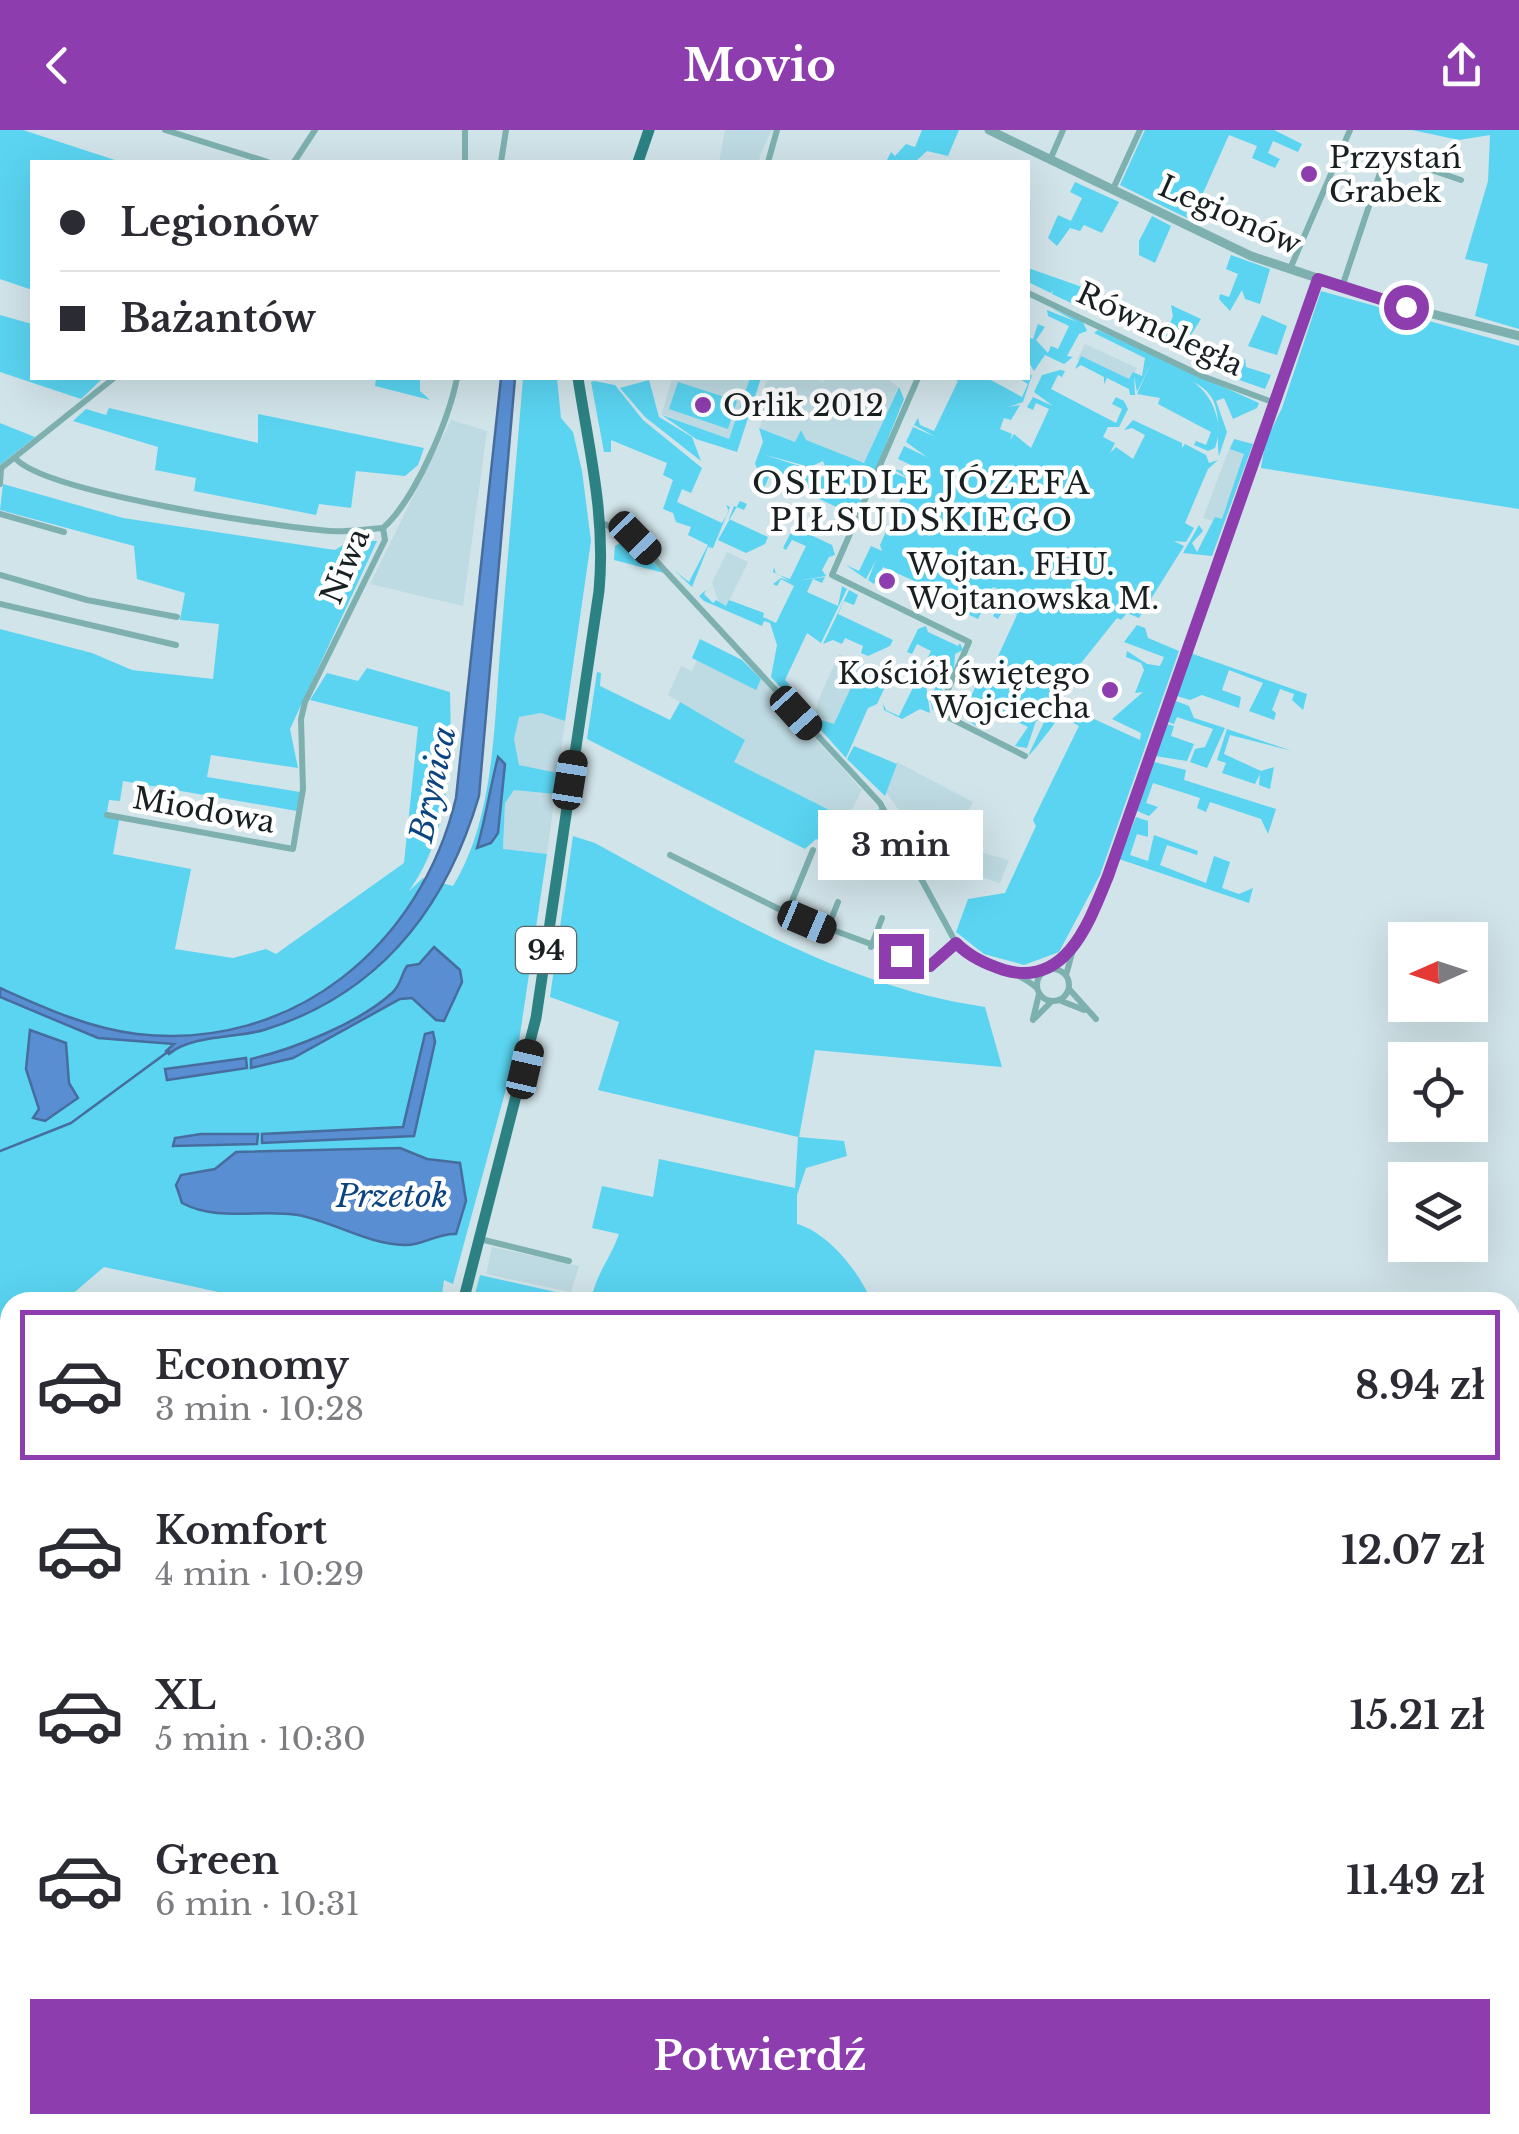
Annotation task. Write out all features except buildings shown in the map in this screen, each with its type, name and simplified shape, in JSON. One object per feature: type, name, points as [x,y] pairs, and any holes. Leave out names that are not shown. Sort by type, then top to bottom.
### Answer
[{"type":"main road","points":[[639,160],[649,130]]},
{"type":"main road","name":"94","points":[[466,1292],[536,1018],[599,590],[602,523],[578,380]]},
{"type":"street","points":[[164,130],[262,160]]},
{"type":"street","points":[[295,160],[315,130]]},
{"type":"street","points":[[464,130],[466,160]]},
{"type":"street","points":[[501,160],[506,130]]},
{"type":"street","points":[[769,160],[777,130]]},
{"type":"street","name":"Legionów","points":[[989,130],[1237,250],[1318,279],[1519,336]]},
{"type":"street","points":[[1050,160],[1064,130]]},
{"type":"street","points":[[1113,189],[1140,130]]},
{"type":"street","points":[[1290,269],[1350,130]]},
{"type":"street","points":[[1342,286],[1383,164],[1396,158],[1461,180]]},
{"type":"street","points":[[1096,1019],[1069,988],[1066,975],[1074,946],[1108,876],[1318,279]]},
{"type":"street","name":"Równoległa","points":[[1030,294],[1202,376],[1275,404]]},
{"type":"street","points":[[0,484],[0,469],[112,380]]},
{"type":"street","name":"Niwa","points":[[294,849],[304,789],[301,719],[305,702],[385,540],[384,528],[398,513],[445,420],[456,380]]},
{"type":"street","points":[[917,380],[832,575],[969,642],[938,712],[1025,756]]},
{"type":"street","points":[[16,459],[24,467],[50,477],[169,506],[324,530],[384,528]]},
{"type":"street","points":[[0,514],[64,532]]},
{"type":"street","points":[[602,523],[635,538],[880,803],[956,943],[976,959],[1015,973],[1056,1000],[1085,1010]]},
{"type":"street","points":[[0,575],[87,600],[178,617]]},
{"type":"street","points":[[0,604],[176,644]]},
{"type":"street","name":"Miodowa","points":[[107,816],[294,849]]},
{"type":"street","points":[[787,913],[812,850]]},
{"type":"street","points":[[670,855],[787,913],[930,966],[956,943]]},
{"type":"street","points":[[866,870],[888,875],[913,863]]},
{"type":"street","points":[[827,930],[838,902]]},
{"type":"street","points":[[872,946],[882,918]]},
{"type":"street","points":[[1015,973],[1054,968],[1074,946]]},
{"type":"street","points":[[1054,968],[1066,975]]},
{"type":"street","points":[[1042,972],[1032,1020],[1069,988]]},
{"type":"street","points":[[480,1239],[569,1261]]},
{"type":"shaded area","points":[[0,130],[23,130],[115,160],[30,160],[30,289],[0,279]]},
{"type":"shaded area","points":[[725,130],[772,130],[760,160],[719,160]]},
{"type":"shaded area","points":[[922,130],[959,130],[948,156],[927,151],[917,160],[887,160],[891,152],[895,156],[906,144],[915,147]]},
{"type":"shaded area","points":[[1145,130],[1274,130],[1302,144],[1298,152],[1273,141],[1268,153],[1280,159],[1275,168],[1252,158],[1257,146],[1229,135],[1191,220],[1120,185]]},
{"type":"shaded area","points":[[1412,130],[1519,130],[1519,329],[1475,316],[1488,264],[1465,259],[1488,181],[1490,135],[1459,140]]},
{"type":"shaded area","points":[[1075,182],[1119,202],[1102,233],[1084,225],[1080,231],[1070,228],[1057,246],[1048,238],[1058,215],[1071,221],[1082,198],[1070,192]]},
{"type":"shaded area","points":[[1152,216],[1171,226],[1155,263],[1139,255],[1139,241]]},
{"type":"shaded area","points":[[1231,255],[1270,269],[1260,304],[1245,299],[1242,290],[1230,311],[1219,299],[1220,294],[1229,297],[1238,274],[1226,269]]},
{"type":"shaded area","points":[[1030,269],[1082,287],[1080,293],[1106,307],[1101,317],[1052,294],[1053,290],[1051,293],[1030,283]]},
{"type":"shaded area","points":[[1321,291],[1519,346],[1519,509],[1261,468],[1265,443],[1282,408]]},
{"type":"shaded area","points":[[1171,305],[1201,319],[1181,351],[1162,343],[1173,316]]},
{"type":"shaded area","points":[[1051,308],[1083,322],[1087,331],[1079,334],[1067,356],[1073,357],[1064,364],[1045,355],[1034,371],[1030,364],[1030,338],[1033,339],[1038,324],[1045,327],[1036,340],[1048,353],[1051,346],[1058,349],[1069,326],[1048,316],[1047,310],[1077,322]]},
{"type":"shaded area","points":[[0,315],[30,323],[30,380],[101,380],[81,399],[0,372]]},
{"type":"shaded area","points":[[1262,315],[1287,326],[1277,355],[1248,346]]},
{"type":"shaded area","points":[[1098,330],[1259,403],[1257,408],[1233,419],[1224,398],[1216,401],[1227,432],[1219,456],[1218,433],[1215,448],[1208,451],[1194,445],[1196,441],[1206,445],[1211,432],[1158,404],[1160,398],[1137,394],[1152,361],[1137,392],[1134,376],[1135,395],[1130,395],[1129,389],[1107,378],[1104,384],[1104,377],[1081,365],[1075,369],[1081,356],[1129,379],[1133,372],[1142,376],[1145,358],[1094,333]],"holes":[[[1193,382],[1211,396],[1218,426],[1212,403]]]},
{"type":"shaded area","points":[[1085,344],[1137,368],[1130,384],[1077,360]]},
{"type":"shaded area","points":[[1245,359],[1246,367],[1271,375],[1265,389],[1214,371]]},
{"type":"shaded area","points":[[1065,371],[1062,377],[1058,375],[1051,389],[1116,423],[1122,409],[1112,404],[1116,397],[1124,401],[1128,409],[1119,427],[1108,427],[1103,437],[1115,443],[1110,453],[1116,447],[1133,459],[1145,435],[1132,428],[1124,430],[1133,420],[1182,443],[1182,448],[1185,444],[1206,455],[1209,463],[1218,460],[1208,469],[1185,523],[1194,528],[1186,542],[1174,541],[1184,546],[1139,618],[1127,613],[1121,620],[1117,618],[1058,692],[1052,691],[1055,693],[1042,710],[1048,716],[1059,717],[1070,702],[1056,722],[1042,740],[1028,756],[1046,718],[1036,721],[1027,748],[1015,746],[1028,727],[980,704],[973,717],[983,723],[980,729],[945,703],[947,698],[965,706],[972,717],[976,708],[948,696],[951,690],[968,703],[985,666],[996,670],[994,665],[1017,615],[1004,608],[998,619],[993,616],[1006,592],[993,587],[978,619],[926,594],[928,587],[883,567],[874,584],[868,580],[876,560],[866,579],[846,565],[859,571],[871,546],[882,551],[880,545],[902,496],[889,489],[884,500],[880,498],[892,472],[915,482],[893,469],[908,472],[911,465],[898,459],[904,446],[927,457],[906,442],[913,427],[936,437],[914,425],[918,418],[920,425],[934,431],[956,380],[991,380],[1022,397],[1028,384],[1021,380],[1030,380],[1032,375],[1023,402],[1008,407],[1020,405],[1011,420],[1004,418],[1000,429],[1012,434],[1010,440],[1014,434],[1031,448],[1049,409],[1036,403],[1033,410],[1027,407],[1033,397],[1053,406],[1034,392],[1042,375]]},
{"type":"shaded area","points":[[376,380],[420,380],[420,391],[430,400],[375,386]]},
{"type":"shaded area","points":[[523,380],[557,380],[561,418],[573,432],[582,471],[591,541],[565,721],[541,713],[519,717],[514,739],[519,765],[558,773],[555,794],[514,790],[505,803],[503,849],[547,854],[519,1041],[453,1284],[444,1280],[442,1292],[218,1292],[104,1267],[75,1292],[0,1292],[0,629],[92,653],[132,670],[213,679],[219,624],[180,620],[185,593],[137,579],[134,546],[0,510],[3,484],[123,518],[335,550],[351,540],[377,541],[290,729],[298,768],[211,755],[207,777],[300,792],[297,811],[123,781],[120,801],[109,800],[107,812],[120,815],[113,854],[191,869],[175,949],[233,958],[266,949],[276,954],[404,863],[418,727],[310,700],[327,673],[358,681],[367,668],[450,692],[449,770],[441,821],[423,869],[409,891],[423,878],[453,886],[478,829],[485,798]],"holes":[[[499,758],[505,764],[498,833],[477,848]]]},
{"type":"shaded area","points":[[649,380],[659,417],[692,437],[701,461],[645,417],[620,388]]},
{"type":"shaded area","points":[[671,380],[749,380],[729,440],[662,414]]},
{"type":"shaded area","points":[[749,380],[760,380],[737,452],[696,439],[662,415],[729,439]]},
{"type":"shaded area","points":[[768,380],[889,380],[898,387],[866,461],[858,464],[804,439],[802,431],[796,442],[760,428],[762,418],[758,416],[770,390],[764,387]]},
{"type":"shaded area","points":[[591,382],[615,385],[643,420],[702,468],[691,493],[682,489],[677,502],[722,523],[727,515],[713,548],[708,547],[692,587],[674,570],[689,582],[708,545],[688,535],[691,527],[676,522],[673,513],[663,509],[673,480],[663,475],[667,463],[611,440],[611,452],[604,452]]},
{"type":"shaded area","name":"Orlik 2012","points":[[678,382],[737,401],[728,429],[669,409]]},
{"type":"shaded area","points":[[899,387],[904,399],[864,498],[827,473],[823,461],[810,467],[762,454],[809,469],[802,480],[810,474],[818,479],[826,475],[862,501],[846,534],[832,535],[847,512],[798,489],[801,481],[772,470],[764,488],[755,463],[763,442],[759,428],[795,442],[801,430],[806,440],[864,463]]},
{"type":"shaded area","points":[[109,408],[258,443],[258,414],[424,448],[418,465],[405,476],[356,471],[351,508],[319,504],[316,515],[194,491],[196,478],[155,470],[158,447],[73,421],[86,409],[106,415]]},
{"type":"shaded area","points":[[451,420],[487,431],[463,606],[370,584]]},
{"type":"shaded area","points":[[0,423],[35,437],[0,465]]},
{"type":"shaded area","points":[[1234,439],[1253,444],[1212,556],[1183,553],[1199,525],[1203,531],[1192,543],[1197,552],[1215,517],[1222,519],[1244,454],[1230,449]]},
{"type":"shaded area","points":[[1231,444],[1246,449],[1221,524],[1203,518]]},
{"type":"shaded area","points":[[730,519],[768,537],[765,544],[746,553],[718,540]]},
{"type":"shaded area","points":[[798,529],[832,545],[835,555],[829,557],[822,570],[826,576],[796,581],[825,577],[822,583],[813,579],[807,592],[838,606],[842,586],[847,589],[821,643],[807,633],[785,680],[790,685],[783,690],[771,677],[777,645],[770,623],[764,621],[762,626],[704,601],[699,596],[706,590],[704,594],[713,603],[716,600],[726,606],[729,600],[764,613],[763,617],[776,623],[794,586],[781,579],[777,586],[773,584],[781,578],[790,581],[778,575],[790,579],[806,546],[792,540],[786,550],[783,548],[790,534]]},
{"type":"shaded area","points":[[627,539],[664,573],[614,560],[615,546]]},
{"type":"shaded area","points":[[727,552],[748,562],[726,607],[719,603],[712,583]]},
{"type":"shaded area","points":[[849,590],[858,595],[854,605],[844,601],[838,614],[893,640],[890,646],[868,656],[861,653],[863,646],[845,638],[842,644],[833,640],[823,644]]},
{"type":"shaded area","points":[[1137,625],[1145,628],[1148,638],[1179,651],[1100,875],[1059,952],[1024,965],[984,954],[956,932],[968,899],[1005,893],[1036,826],[1033,820],[1079,726],[1066,719],[1072,709],[1140,740],[1141,733],[1112,719],[1143,692],[1135,693],[1144,670],[1141,663],[1126,657],[1127,651],[1147,664],[1160,666],[1164,657],[1124,642]]},
{"type":"shaded area","points":[[926,626],[928,632],[958,646],[960,643],[963,650],[955,654],[954,670],[947,669],[942,680],[947,683],[944,690],[931,651],[917,644],[912,654],[907,652],[918,629]]},
{"type":"shaded area","points":[[700,639],[742,660],[761,679],[756,690],[692,658]]},
{"type":"shaded area","points":[[1194,647],[1193,654],[1307,694],[1303,710],[1292,700],[1294,694],[1280,689],[1272,710],[1276,713],[1274,720],[1249,711],[1263,683],[1229,670],[1222,690],[1241,697],[1239,708],[1202,695],[1190,700],[1177,696]]},
{"type":"shaded area","points":[[931,651],[943,692],[938,690],[933,711],[929,696],[936,687],[926,685],[930,713],[920,709],[902,719],[884,710],[883,703],[886,710],[899,716]]},
{"type":"shaded area","points":[[839,654],[865,665],[835,727],[815,718],[818,701]]},
{"type":"shaded area","points":[[697,660],[755,689],[761,679],[862,790],[847,819],[733,762],[744,740],[668,695],[681,666],[692,671]]},
{"type":"shaded area","points":[[862,664],[888,676],[892,672],[877,704],[868,708],[846,758],[793,699],[800,696],[798,701],[815,718],[834,724]]},
{"type":"shaded area","points":[[597,672],[601,673],[600,686],[670,720],[680,702],[745,740],[734,762],[847,819],[864,823],[881,807],[904,859],[883,871],[873,869],[874,862],[816,839],[805,849],[587,739]]},
{"type":"shaded area","points":[[1176,701],[1189,706],[1194,718],[1225,728],[1207,768],[1190,762],[1195,749],[1205,747],[1213,729],[1177,717],[1174,724],[1168,722]]},
{"type":"shaded area","points":[[541,713],[565,721],[558,773],[519,765],[514,739],[518,717]]},
{"type":"shaded area","points":[[1166,724],[1174,726],[1171,736],[1194,744],[1187,761],[1155,756]]},
{"type":"shaded area","points":[[1227,729],[1292,751],[1230,735],[1224,754],[1261,771],[1274,767],[1270,789],[1259,785],[1260,774],[1255,784],[1222,773],[1226,763],[1217,760]]},
{"type":"shaded area","points":[[854,746],[897,764],[885,796],[847,759]]},
{"type":"shaded area","points":[[897,762],[973,802],[963,822],[981,831],[972,850],[1009,860],[1000,883],[936,863],[884,789]]},
{"type":"shaded area","points":[[1154,762],[1186,770],[1184,780],[1276,809],[1268,834],[1261,819],[1210,802],[1206,812],[1197,808],[1200,798],[1153,783],[1146,803],[1158,807],[1149,816],[1137,811]]},
{"type":"shaded area","points":[[514,790],[555,794],[547,854],[503,849],[505,803]]},
{"type":"shaded area","points":[[1136,817],[1148,821],[1148,837],[1137,834],[1130,855],[1148,861],[1154,835],[1198,851],[1197,855],[1167,845],[1160,865],[1206,883],[1214,856],[1230,862],[1222,888],[1239,894],[1253,888],[1249,903],[1119,859]]},
{"type":"shaded area","points":[[573,836],[595,843],[735,919],[832,964],[933,997],[985,1007],[1002,1067],[815,1050],[799,1137],[844,1141],[847,1156],[806,1168],[797,1195],[797,1224],[820,1236],[842,1255],[867,1292],[593,1292],[619,1234],[592,1228],[602,1186],[653,1197],[659,1159],[795,1188],[798,1137],[598,1090],[619,1022],[550,997]]},
{"type":"shaded area","points":[[492,1247],[579,1266],[571,1292],[486,1274]]},
{"type":"shaded area","points":[[480,1275],[556,1292],[476,1292]]},
{"type":"water","points":[[501,380],[515,380],[479,796],[448,875],[403,942],[342,994],[305,1014],[264,1030],[189,1043],[169,1054],[166,1051],[174,1044],[98,1038],[0,997],[0,988],[67,1016],[137,1034],[194,1035],[248,1025],[297,1006],[342,978],[381,942],[413,899],[439,851],[456,798]]},
{"type":"water","points":[[498,757],[505,764],[498,833],[491,843],[477,848],[483,825]]},
{"type":"water","points":[[434,947],[460,970],[462,982],[444,1021],[436,1020],[412,998],[400,999],[293,1058],[251,1068],[251,1059],[325,1034],[362,1015],[395,990],[407,966],[419,964]]},
{"type":"water","points":[[30,1030],[66,1043],[69,1083],[78,1098],[45,1121],[33,1118],[39,1109],[26,1069]]},
{"type":"water","points":[[433,1032],[435,1042],[414,1136],[262,1143],[262,1134],[403,1127],[425,1034]]},
{"type":"water","points":[[246,1058],[247,1068],[167,1080],[165,1069]]},
{"type":"water","points":[[258,1134],[257,1144],[173,1146],[175,1138]]},
{"type":"water","name":"Przetok","points":[[400,1148],[427,1159],[460,1163],[466,1201],[456,1234],[411,1245],[391,1244],[298,1215],[224,1214],[196,1209],[182,1203],[176,1185],[181,1175],[215,1169],[236,1152]]},
{"type":"waterway","points":[[0,1151],[71,1123],[169,1051]]},
{"type":"place","name":"Przystań Grabek","points":[[1309,174]]},
{"type":"place","name":"Orlik 2012","points":[[703,405]]},
{"type":"place","name":"Wojtan. FHU. Wojtanowska M.","points":[[887,581]]},
{"type":"place","name":"Kościół świętego Wojciecha","points":[[1110,690]]},
{"type":"district","name":"OSIEDLE JÓZEFA PIŁSUDSKIEGO","points":[[922,502]]},
{"type":"route","points":[[901,956],[930,966],[956,943],[986,964],[1015,973],[1036,974],[1056,967],[1074,946],[1108,876],[1318,279],[1406,307]]},
{"type":"water label","name":"Brynica","points":[[433,784]]}]
